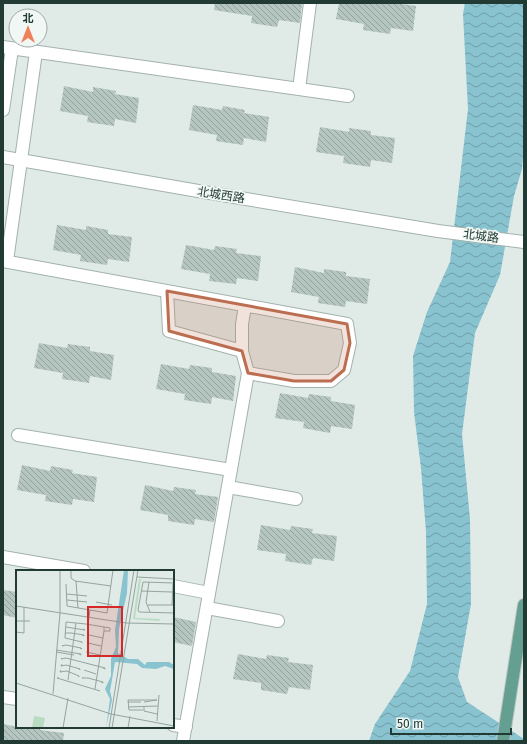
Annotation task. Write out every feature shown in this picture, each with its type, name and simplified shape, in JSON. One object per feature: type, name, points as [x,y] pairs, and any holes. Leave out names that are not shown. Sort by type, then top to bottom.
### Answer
[{"type":"main road","points":[[502,741],[524,606]]},
{"type":"street","points":[[299,89],[310,3]]},
{"type":"street","points":[[3,110],[7,48],[348,96]]},
{"type":"street","points":[[36,52],[5,261],[347,324],[350,343],[344,370],[331,381],[294,381],[248,373]]},
{"type":"street","name":"北城西路","points":[[3,156],[438,231]]},
{"type":"street","name":"北城路","points":[[438,231],[524,242]]},
{"type":"street","points":[[167,291],[169,331],[242,351]]},
{"type":"street","points":[[183,741],[248,373],[242,351],[242,324],[245,306]]},
{"type":"street","points":[[18,435],[231,470]]},
{"type":"street","points":[[228,487],[296,499]]},
{"type":"street","points":[[3,557],[78,570]]},
{"type":"street","points":[[174,586],[209,593]]},
{"type":"street","points":[[207,608],[278,621]]},
{"type":"street","points":[[3,697],[16,699]]},
{"type":"street","points":[[174,725],[186,727]]},
{"type":"highlighted area","points":[[167,291],[347,324],[350,343],[344,370],[331,381],[294,381],[248,373],[242,351],[169,331]]},
{"type":"water","points":[[465,3],[524,3],[524,145],[522,169],[514,196],[500,275],[475,333],[462,434],[470,519],[471,604],[458,677],[467,702],[524,739],[524,741],[369,741],[375,724],[410,671],[427,604],[426,532],[421,468],[414,412],[413,356],[427,312],[450,262],[468,109],[463,14]]},
{"type":"building","points":[[215,3],[302,3],[300,23],[279,20],[277,27],[251,23],[252,16],[214,10]]},
{"type":"building","points":[[339,3],[395,3],[416,6],[413,31],[391,28],[390,34],[363,30],[364,24],[336,19]]},
{"type":"building","points":[[64,86],[93,92],[93,87],[116,91],[115,94],[139,98],[136,123],[115,119],[114,126],[87,122],[88,116],[60,111]]},
{"type":"building","points":[[193,105],[222,110],[223,106],[245,110],[244,113],[269,117],[266,142],[244,138],[243,145],[216,141],[217,135],[189,130]]},
{"type":"building","points":[[320,127],[349,132],[349,128],[371,131],[371,135],[395,138],[392,163],[371,160],[370,167],[343,163],[344,156],[316,152]]},
{"type":"building","points":[[57,225],[86,230],[86,226],[108,230],[108,234],[132,237],[129,262],[108,259],[107,265],[80,261],[81,255],[53,250]]},
{"type":"building","points":[[186,245],[214,250],[215,246],[237,249],[236,253],[261,256],[258,281],[237,278],[236,284],[209,281],[210,274],[181,269]]},
{"type":"building","points":[[295,267],[324,273],[324,269],[346,272],[346,276],[370,279],[367,304],[346,301],[345,307],[318,303],[319,297],[291,292]]},
{"type":"building","points":[[39,343],[67,348],[68,344],[90,347],[90,351],[114,355],[111,380],[90,376],[89,383],[62,379],[63,373],[34,368]]},
{"type":"building","points":[[161,364],[189,369],[190,365],[212,368],[212,372],[236,376],[233,401],[212,397],[211,404],[184,400],[185,394],[156,389]]},
{"type":"building","points":[[280,393],[308,398],[309,394],[331,397],[331,401],[355,405],[352,429],[331,426],[330,433],[303,428],[304,422],[275,418]]},
{"type":"building","points":[[22,465],[50,471],[51,466],[73,470],[72,473],[97,477],[94,502],[73,499],[72,505],[45,501],[46,495],[17,490]]},
{"type":"building","points":[[145,485],[173,491],[174,487],[196,490],[195,494],[218,497],[214,522],[195,519],[194,525],[168,521],[168,515],[140,510]]},
{"type":"building","points":[[261,525],[290,530],[291,526],[313,529],[312,533],[337,536],[334,561],[313,558],[311,565],[285,561],[286,554],[257,550]]},
{"type":"building","points":[[3,590],[16,592],[16,618],[3,615]]},
{"type":"building","points":[[174,617],[196,622],[192,646],[174,642]]},
{"type":"building","points":[[238,654],[266,659],[267,655],[289,658],[288,662],[313,665],[310,690],[289,687],[287,694],[261,690],[261,683],[233,679]]},
{"type":"building","points":[[3,724],[16,728],[40,728],[40,730],[64,733],[63,741],[3,741]]}]
